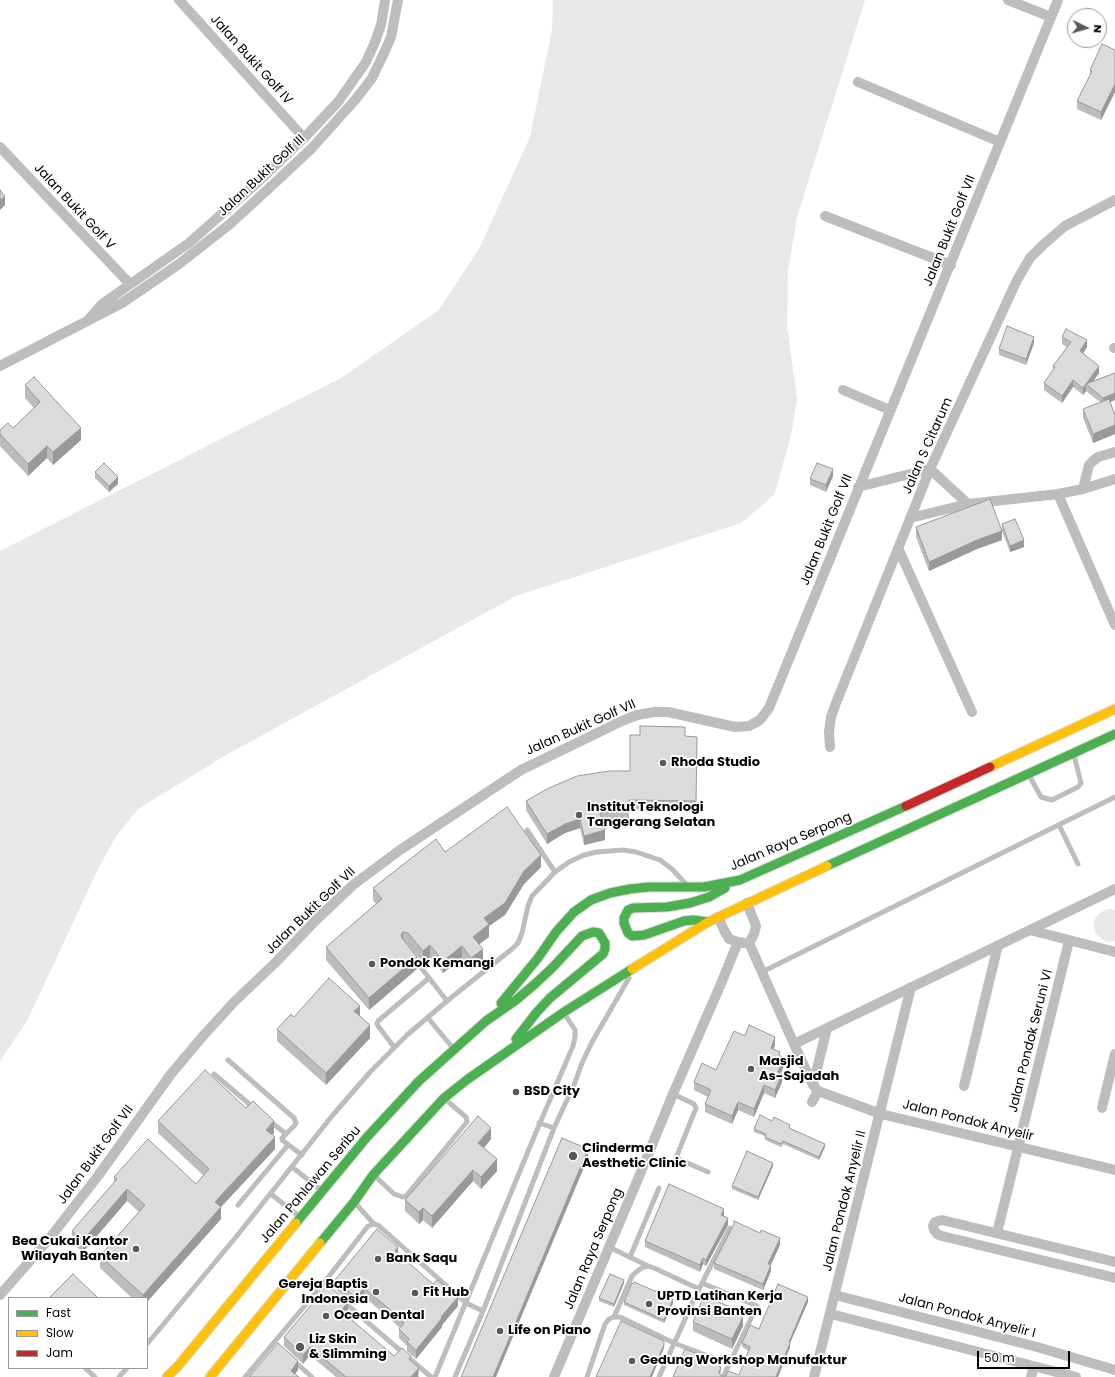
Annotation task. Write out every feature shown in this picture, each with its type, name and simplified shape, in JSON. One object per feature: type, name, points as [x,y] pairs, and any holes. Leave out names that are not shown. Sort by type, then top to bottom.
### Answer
[{"type":"main road","name":"Jalan Raya Serpong","points":[[486,1021],[538,958],[556,932],[574,912],[591,900],[610,893],[630,889],[649,887],[689,888],[720,885],[740,880],[868,824],[1115,709]]},
{"type":"main road","points":[[210,1377],[354,1202],[373,1175],[444,1098],[507,1051],[564,1012],[708,922],[1115,734]]},
{"type":"main road","points":[[708,922],[693,920],[684,921],[644,935],[632,936],[628,934],[624,918],[628,910],[633,908],[667,907],[690,903],[709,897],[740,880]]},
{"type":"main road","points":[[486,1021],[516,1000],[535,984],[582,936],[593,932],[599,933],[603,938],[605,948],[603,954],[550,998],[536,1012],[507,1051]]},
{"type":"main road","name":"Jalan Pahlawan Seribu","points":[[167,1377],[178,1366],[367,1137],[419,1081],[486,1021]]},
{"type":"street","name":"Jalan Bukit Golf IV","points":[[179,0],[304,138]]},
{"type":"street","name":"Jalan Bukit Golf III","points":[[87,322],[102,304],[188,243],[258,182],[304,138],[338,102],[366,62],[381,24],[385,0]]},
{"type":"street","name":"Jalan Bukit Golf III","points":[[0,366],[122,303],[179,264],[230,224],[312,148],[356,99],[372,78],[391,37],[398,0]]},
{"type":"street","points":[[1008,0],[1051,17]]},
{"type":"street","name":"Jalan Bukit Golf VII","points":[[0,1295],[49,1239],[98,1176],[171,1074],[203,1036],[234,1002],[275,963],[316,920],[359,881],[400,850],[521,770],[622,721],[654,712],[668,712],[735,727],[749,726],[760,720],[769,708],[1058,0]]},
{"type":"street","points":[[858,82],[1000,142]]},
{"type":"street","name":"Jalan Bukit Golf V","points":[[0,147],[130,284]]},
{"type":"street","name":"Jalan S Citarum","points":[[830,747],[829,732],[833,710],[930,469],[1017,280],[1030,258],[1065,226],[1115,200]]},
{"type":"street","points":[[825,216],[951,265]]},
{"type":"street","points":[[843,390],[890,410]]},
{"type":"street","points":[[1083,489],[1089,465],[1098,457],[1115,452]]},
{"type":"street","points":[[858,487],[930,469],[968,504]]},
{"type":"street","points":[[910,518],[968,504],[1058,494],[1083,489],[1115,479]]},
{"type":"street","points":[[1058,494],[1115,625]]},
{"type":"street","points":[[898,548],[972,712]]},
{"type":"street","points":[[794,1044],[1115,889]]},
{"type":"street","points":[[747,903],[756,926],[751,939],[762,972],[815,1088]]},
{"type":"street","points":[[718,917],[730,939],[738,942],[751,939]]},
{"type":"street","points":[[1030,930],[1115,952]]},
{"type":"street","name":"Jalan Pondok Seruni VI","points":[[997,1233],[1069,941]]},
{"type":"street","name":"Jalan Raya Serpong","points":[[554,1377],[738,942]]},
{"type":"street","points":[[964,1086],[998,945]]},
{"type":"street","name":"Jalan Pondok Anyelir II","points":[[814,1377],[912,987]]},
{"type":"street","points":[[812,1102],[827,1028]]},
{"type":"street","points":[[1102,1108],[1115,1054]]},
{"type":"street","name":"Jalan Pondok Anyelir","points":[[815,1088],[881,1114],[1115,1170]]},
{"type":"street","points":[[1115,1262],[942,1220],[935,1222],[933,1226],[937,1234],[942,1236],[1115,1278]]},
{"type":"street","points":[[1058,1265],[1062,1250]]},
{"type":"street","name":"Jalan Pondok Anyelir I","points":[[835,1295],[1029,1345],[1115,1370]]},
{"type":"street","points":[[831,1314],[1076,1377]]},
{"type":"street","points":[[1031,1377],[1034,1366]]},
{"type":"lane","points":[[1028,774],[1041,797],[1052,800],[1078,787],[1081,783],[1074,753]]},
{"type":"lane","points":[[762,972],[1115,797]]},
{"type":"lane","points":[[1059,825],[1078,864]]},
{"type":"lane","points":[[527,830],[555,872]]},
{"type":"lane","points":[[148,1343],[271,1194],[332,1116],[394,1046],[512,949],[518,942],[522,933],[528,906],[532,896],[555,872],[569,862],[584,856],[597,852],[623,850],[636,852],[660,860],[672,869],[689,888]]},
{"type":"lane","points":[[410,954],[447,1001]]},
{"type":"lane","points":[[455,1377],[483,1311],[554,1128],[592,1042],[617,996],[636,967]]},
{"type":"lane","points":[[394,1046],[378,1026],[378,1021],[429,978]]},
{"type":"lane","points":[[435,1377],[539,1123],[576,1037],[575,1030],[564,1012]]},
{"type":"lane","points":[[428,1018],[454,1049]]},
{"type":"lane","points":[[228,1060],[294,1118],[296,1123],[295,1125],[282,1140],[302,1154]]},
{"type":"lane","points":[[214,1074],[256,1109]]},
{"type":"lane","points":[[673,1094],[694,1104],[696,1108],[676,1158],[708,1172]]},
{"type":"lane","points":[[373,1175],[394,1194],[403,1197],[406,1196],[467,1122],[466,1117],[444,1098]]},
{"type":"lane","points":[[268,1119],[286,1134]]},
{"type":"lane","points":[[539,1123],[554,1128]]},
{"type":"lane","points":[[238,1205],[288,1144]]},
{"type":"lane","points":[[292,1167],[322,1191]]},
{"type":"lane","points":[[630,1257],[659,1188]]},
{"type":"lane","points":[[271,1194],[300,1217]]},
{"type":"lane","points":[[354,1202],[374,1224],[378,1225],[466,1303],[483,1311]]},
{"type":"lane","points":[[245,1377],[323,1284],[368,1226],[374,1224]]},
{"type":"lane","points":[[659,1377],[695,1297],[730,1228]]},
{"type":"lane","points":[[609,1247],[699,1289]]},
{"type":"lane","points":[[614,1317],[632,1276],[642,1268],[648,1266]]},
{"type":"lane","points":[[702,1283],[757,1306],[723,1377]]},
{"type":"lane","points":[[323,1284],[329,1290]]},
{"type":"lane","points":[[695,1297],[702,1300]]},
{"type":"lane","points":[[341,1300],[431,1377]]},
{"type":"lane","points":[[586,1377],[605,1324],[609,1319],[614,1317],[620,1317],[674,1343],[729,1364]]},
{"type":"lane","points":[[743,1317],[750,1320]]},
{"type":"lane","points":[[274,1343],[279,1348]]},
{"type":"lane","points":[[290,1357],[312,1377]]},
{"type":"lane","points":[[86,1369],[95,1377]]},
{"type":"shaded area","points":[[553,0],[865,0],[797,217],[788,271],[787,325],[797,399],[791,436],[774,495],[741,523],[516,596],[226,755],[138,809],[117,835],[98,869],[27,1021],[0,1061],[0,551],[341,378],[439,310],[480,247],[530,137],[552,30]]},
{"type":"shaded area","points":[[1110,909],[1115,910],[1115,941],[1108,942],[1103,940],[1095,933],[1094,922],[1100,913]]},
{"type":"building","points":[[1107,46],[1115,50],[1115,84],[1101,112],[1077,101],[1092,71],[1090,70],[1100,48],[1107,48]]},
{"type":"building","points":[[0,190],[5,196],[0,200]]},
{"type":"building","points":[[1007,326],[1034,337],[1026,359],[999,349]]},
{"type":"building","points":[[1066,329],[1087,340],[1080,351],[1099,366],[1083,388],[1073,380],[1062,396],[1044,383],[1055,367],[1053,366],[1071,342],[1062,337]]},
{"type":"building","points":[[1115,373],[1115,393],[1103,398],[1086,384]]},
{"type":"building","points":[[34,377],[81,428],[53,452],[47,446],[28,464],[0,434],[0,430],[8,423],[13,428],[40,402],[25,385]]},
{"type":"building","points":[[1109,399],[1115,415],[1115,425],[1093,434],[1083,409]]},
{"type":"building","points":[[104,463],[118,477],[109,486],[95,472]]},
{"type":"building","points":[[817,463],[833,469],[826,485],[810,479]]},
{"type":"building","points":[[990,499],[1002,531],[977,540],[929,562],[916,527]]},
{"type":"building","points":[[1015,519],[1024,540],[1010,546],[1002,524]]},
{"type":"building","points":[[640,726],[685,727],[685,736],[697,737],[696,801],[629,800],[629,811],[600,813],[605,830],[584,836],[580,819],[565,824],[547,834],[526,801],[547,789],[577,776],[609,771],[630,771],[630,735],[640,735]]},
{"type":"building","points":[[507,807],[541,855],[524,871],[505,903],[484,918],[489,924],[473,937],[483,949],[471,958],[462,946],[443,961],[430,945],[423,951],[408,933],[403,932],[401,935],[402,938],[417,957],[369,998],[326,947],[382,899],[373,888],[436,839],[445,852]]},
{"type":"building","points":[[329,978],[360,1006],[354,1011],[370,1025],[326,1073],[277,1029],[291,1014],[294,1017]]},
{"type":"building","points":[[749,1025],[775,1037],[771,1048],[780,1052],[779,1055],[784,1058],[778,1072],[782,1074],[775,1090],[764,1085],[754,1109],[738,1102],[732,1116],[705,1104],[711,1090],[694,1082],[702,1063],[716,1070],[734,1031],[745,1036]]},
{"type":"building","points":[[205,1070],[246,1108],[253,1101],[274,1121],[266,1130],[275,1137],[215,1202],[221,1207],[143,1295],[100,1256],[145,1205],[127,1189],[83,1240],[72,1231],[117,1179],[114,1177],[148,1139],[196,1184],[209,1169],[158,1121]]},
{"type":"building","points":[[760,1115],[772,1121],[774,1117],[790,1125],[789,1128],[825,1144],[819,1157],[783,1141],[781,1144],[765,1137],[766,1134],[754,1129]]},
{"type":"building","points":[[478,1116],[491,1128],[478,1143],[497,1159],[481,1177],[473,1170],[432,1216],[423,1208],[419,1212],[405,1200]]},
{"type":"building","points":[[562,1138],[588,1149],[493,1377],[461,1377]]},
{"type":"building","points":[[747,1151],[773,1163],[758,1197],[732,1186]]},
{"type":"building","points":[[669,1184],[724,1209],[721,1215],[728,1218],[706,1260],[703,1258],[700,1265],[645,1241]]},
{"type":"building","points":[[734,1221],[760,1233],[761,1230],[780,1238],[768,1264],[771,1265],[763,1284],[714,1263],[734,1224]]},
{"type":"building","points":[[377,1229],[398,1247],[395,1251],[433,1284],[437,1280],[458,1297],[416,1350],[407,1342],[409,1339],[399,1329],[404,1323],[388,1308],[364,1288],[357,1296],[354,1296],[335,1280]]},
{"type":"building","points":[[73,1274],[97,1297],[50,1297]]},
{"type":"building","points":[[610,1274],[624,1280],[614,1304],[599,1298]]},
{"type":"building","name":"UPTD Latihan Kerja Provinsi Banten","points":[[634,1282],[673,1299],[664,1320],[624,1302],[632,1283],[633,1284]]},
{"type":"building","points":[[778,1284],[808,1297],[776,1377],[673,1377],[685,1349],[721,1363],[719,1366],[721,1367],[719,1372],[721,1376],[726,1376],[728,1371],[739,1375],[750,1347],[742,1343],[750,1325],[759,1329]]},
{"type":"building","points":[[327,1286],[329,1286],[348,1302],[341,1311],[394,1356],[402,1348],[411,1356],[409,1359],[419,1368],[411,1377],[346,1377],[310,1347],[303,1355],[284,1337]]},
{"type":"building","points":[[704,1296],[743,1312],[743,1317],[732,1339],[693,1322]]},
{"type":"building","name":"Gedung Workshop Manufaktur","points":[[621,1321],[664,1341],[664,1345],[650,1377],[596,1377]]},
{"type":"building","points":[[278,1343],[298,1361],[291,1371],[299,1377],[249,1377]]},
{"type":"traffic: fast","points":[[827,866],[1115,734]]},
{"type":"traffic: fast","points":[[501,1003],[538,958],[556,932],[574,912],[591,900],[610,893],[630,889],[649,887],[704,887],[740,880],[906,806]]},
{"type":"traffic: fast","points":[[708,922],[693,920],[684,921],[644,935],[632,936],[628,933],[624,923],[624,918],[628,910],[633,908],[667,907],[690,903],[709,897],[725,888]]},
{"type":"traffic: fast","points":[[296,1223],[367,1137],[419,1081],[486,1021],[516,1000],[535,984],[582,936],[593,932],[599,933],[605,943],[603,954],[550,998],[536,1013],[516,1039]]},
{"type":"traffic: fast","points":[[320,1243],[354,1202],[373,1175],[444,1098],[468,1079],[564,1012],[632,969]]},
{"type":"traffic: slow","points":[[990,767],[1115,709]]},
{"type":"traffic: slow","points":[[632,969],[708,922],[827,866]]},
{"type":"traffic: slow","points":[[167,1377],[178,1366],[296,1223]]},
{"type":"traffic: slow","points":[[210,1377],[320,1243]]},
{"type":"traffic: jam","points":[[906,806],[990,767]]},
{"type":"place","name":"Rhoda Studio","points":[[663,763]]},
{"type":"place","name":"Institut Teknologi Tangerang Selatan","points":[[579,815]]},
{"type":"place","name":"Pondok Kemangi","points":[[372,964]]},
{"type":"place","name":"Masjid As-Sajadah","points":[[751,1069]]},
{"type":"place","name":"BSD City","points":[[516,1092]]},
{"type":"place","name":"Clinderma Aesthetic Clinic","points":[[573,1156]]},
{"type":"place","name":"Bea Cukai Kantor Wilayah Banten","points":[[136,1249]]},
{"type":"place","name":"Bank Saqu","points":[[378,1259]]},
{"type":"place","name":"Gereja Baptis Indonesia","points":[[376,1292]]},
{"type":"place","name":"Fit Hub","points":[[415,1293]]},
{"type":"place","name":"UPTD Latihan Kerja Provinsi Banten","points":[[649,1304]]},
{"type":"place","name":"Ocean Dental","points":[[326,1316]]},
{"type":"place","name":"Life on Piano","points":[[500,1331]]},
{"type":"place","name":"Liz Skin & Slimming","points":[[300,1347]]},
{"type":"place","name":"Gedung Workshop Manufaktur","points":[[632,1361]]}]
